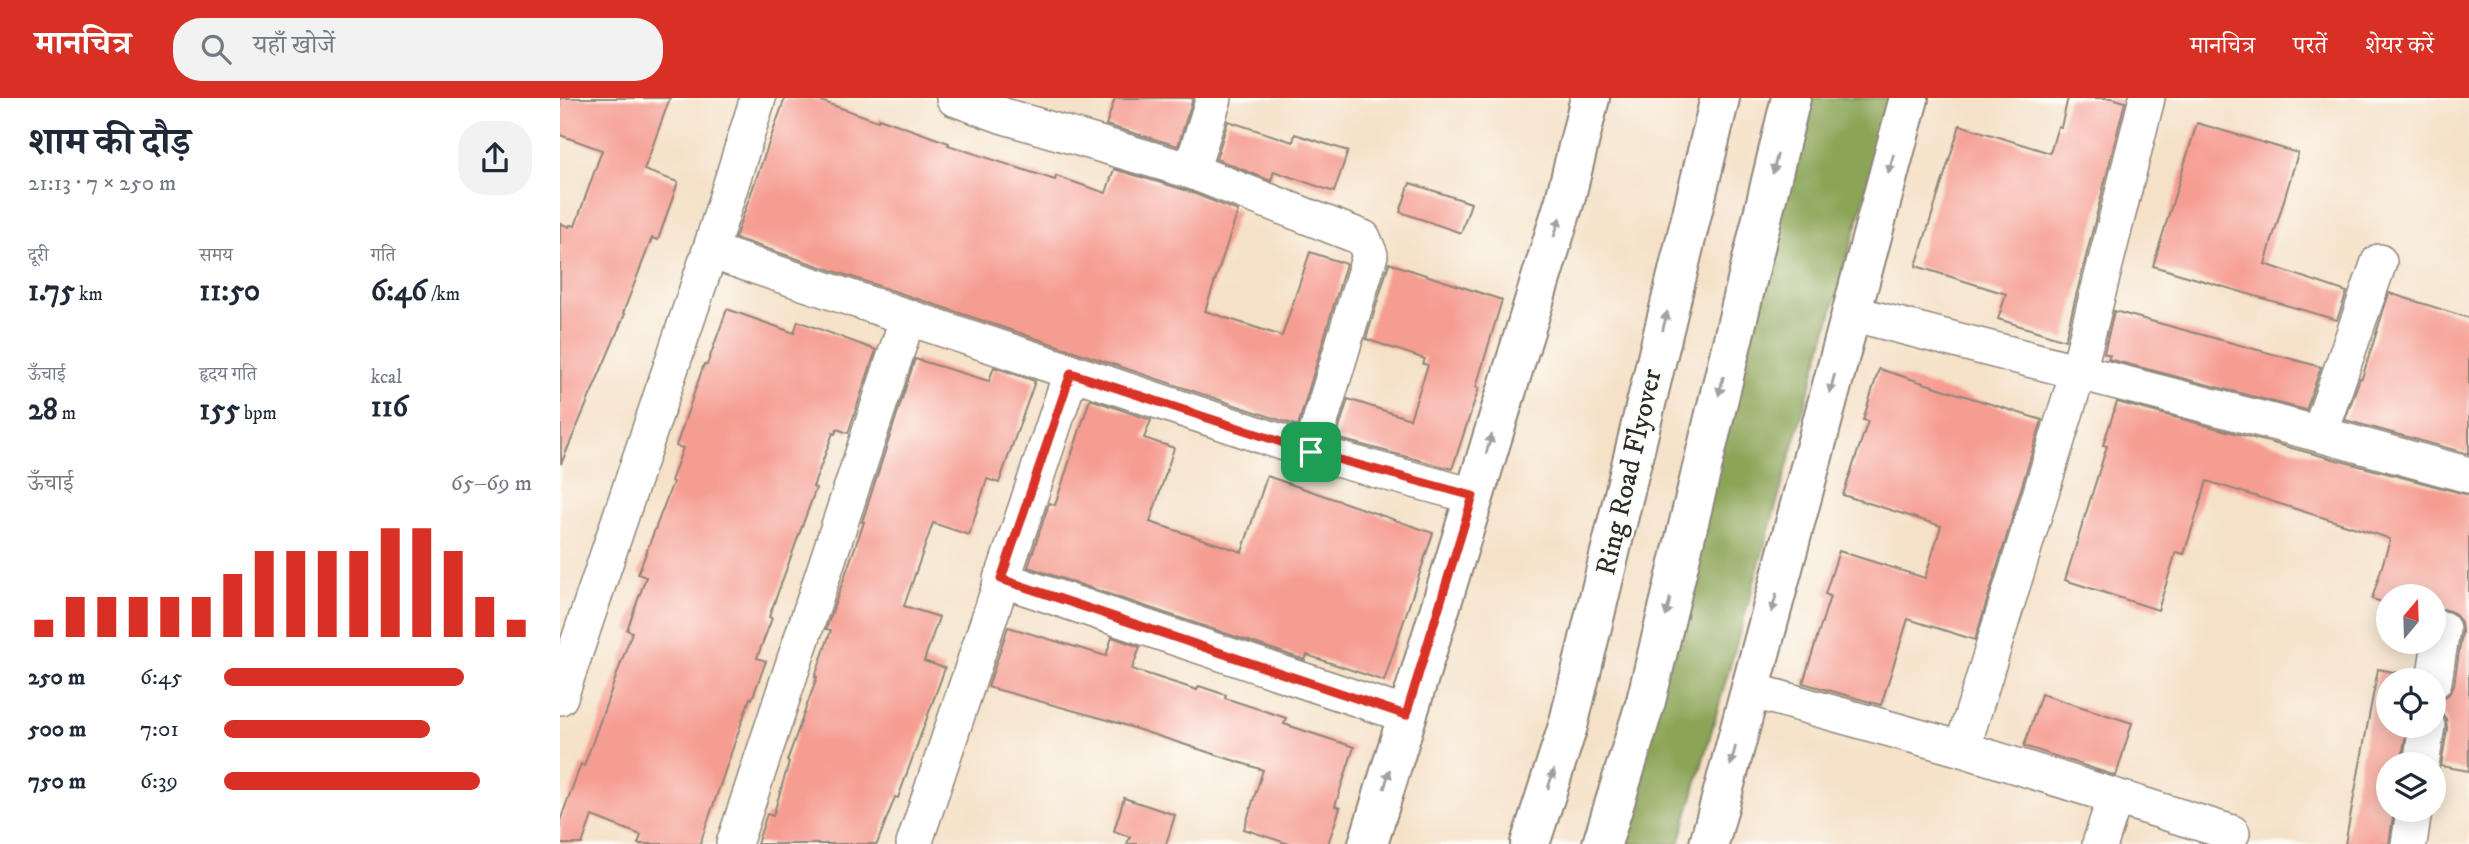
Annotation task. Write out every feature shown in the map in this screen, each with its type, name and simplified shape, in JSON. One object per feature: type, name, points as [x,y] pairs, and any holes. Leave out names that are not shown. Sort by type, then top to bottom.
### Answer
[{"type":"street","points":[[560,697],[710,251],[758,98]]},
{"type":"street","points":[[954,98],[1007,107],[1191,171],[1363,238],[1370,255],[1311,452]]},
{"type":"street","points":[[1191,171],[1214,98]]},
{"type":"street","points":[[1368,844],[1565,200],[1590,98]]},
{"type":"street","name":"Ring Road Flyover","points":[[1530,844],[1569,726],[1720,98]]},
{"type":"street","points":[[1602,844],[1646,701],[1791,98]]},
{"type":"street","points":[[1709,844],[1909,98]]},
{"type":"street","points":[[1962,750],[2078,372],[2147,98]]},
{"type":"street","points":[[710,251],[1311,452],[1473,496]]},
{"type":"street","points":[[2319,434],[2378,262]]},
{"type":"street","points":[[1851,313],[2469,475]]},
{"type":"street","points":[[734,844],[908,317]]},
{"type":"street","points":[[914,844],[1071,373]]},
{"type":"street","points":[[1001,579],[1406,715]]},
{"type":"street","points":[[1750,690],[1962,750],[2232,833]]},
{"type":"street","points":[[2100,844],[2115,797]]},
{"type":"green space","points":[[1810,98],[1890,98],[1873,168],[1679,844],[1597,844]]},
{"type":"building","points":[[560,98],[670,98],[644,170],[678,182],[658,240],[652,238],[623,313],[625,314],[561,464],[560,223],[569,227],[575,226],[602,150],[560,135]]},
{"type":"building","points":[[785,98],[812,98],[878,121],[879,118],[949,143],[948,145],[1055,180],[1056,176],[1106,193],[1114,169],[1185,190],[1238,211],[1205,311],[1282,336],[1310,252],[1346,264],[1298,426],[735,238]]},
{"type":"building","points":[[1115,98],[1193,98],[1178,146],[1106,125]]},
{"type":"building","points":[[2068,98],[2112,98],[2125,102],[2065,340],[1998,319],[2006,294],[1916,266],[1960,125],[2050,153],[2058,126],[2061,127]]},
{"type":"building","points":[[1228,121],[1293,142],[1295,134],[1348,151],[1334,192],[1274,171],[1271,181],[1216,159]]},
{"type":"building","points":[[2197,123],[2298,153],[2265,264],[2347,292],[2337,320],[2153,266]]},
{"type":"building","points":[[1410,183],[1471,203],[1461,233],[1400,212]]},
{"type":"building","points":[[1389,263],[1502,300],[1476,387],[1479,388],[1452,469],[1336,438],[1348,399],[1410,419],[1428,365],[1423,364],[1425,359],[1366,339]]},
{"type":"building","points":[[2389,293],[2469,318],[2469,454],[2345,420],[2362,378]]},
{"type":"building","points":[[727,309],[794,333],[798,321],[876,350],[848,433],[837,429],[835,434],[833,433],[813,487],[816,488],[769,617],[772,618],[757,658],[766,661],[752,699],[750,698],[700,844],[638,844],[641,835],[592,816],[582,844],[560,844],[560,821],[581,764],[584,766],[632,632],[627,630],[646,577],[638,574],[673,482],[671,481],[683,448],[676,446],[704,364],[707,365]]},
{"type":"building","points":[[2114,311],[2321,367],[2306,410],[2108,359],[2110,355],[2104,353]]},
{"type":"building","points":[[915,359],[989,381],[994,367],[1035,381],[999,483],[987,479],[969,535],[933,523],[904,606],[939,617],[924,661],[945,668],[898,798],[895,797],[877,844],[757,844],[767,814],[773,816],[789,762],[787,761],[831,630],[826,629],[864,522]]},
{"type":"building","points":[[1879,369],[2042,420],[1975,640],[1908,619],[1881,705],[1803,683],[1830,596],[1825,594],[1839,551],[1925,578],[1941,526],[1843,495],[1868,421],[1863,420]]},
{"type":"building","points":[[1090,399],[1151,420],[1144,438],[1174,448],[1150,522],[1242,552],[1267,476],[1433,533],[1384,681],[1307,655],[1305,660],[1028,567],[1049,503],[1055,505]]},
{"type":"building","points":[[2117,402],[2469,495],[2469,771],[2446,767],[2446,752],[2443,752],[2447,729],[2446,696],[2454,685],[2461,622],[2454,613],[2446,610],[2446,584],[2377,584],[2390,540],[2385,537],[2207,481],[2184,554],[2176,552],[2158,610],[2065,580],[2107,446],[2103,445]]},
{"type":"building","points":[[1008,627],[1106,656],[1112,637],[1140,647],[1132,669],[1197,690],[1199,686],[1226,695],[1225,698],[1286,718],[1284,724],[1354,747],[1335,806],[1340,808],[1328,844],[1289,844],[1244,829],[1263,770],[1115,722],[988,687]]},
{"type":"building","points":[[2376,680],[2376,738],[2405,738],[2403,752],[2376,752],[2376,822],[2392,822],[2389,844],[2345,844]]},
{"type":"building","points":[[2041,694],[2132,723],[2116,776],[2024,746]]},
{"type":"building","points":[[1124,798],[1175,815],[1166,844],[1127,844],[1130,837],[1114,831]]},
{"type":"route","points":[[1071,373],[1311,452],[1473,496],[1406,715],[1001,579],[1071,373]]}]
